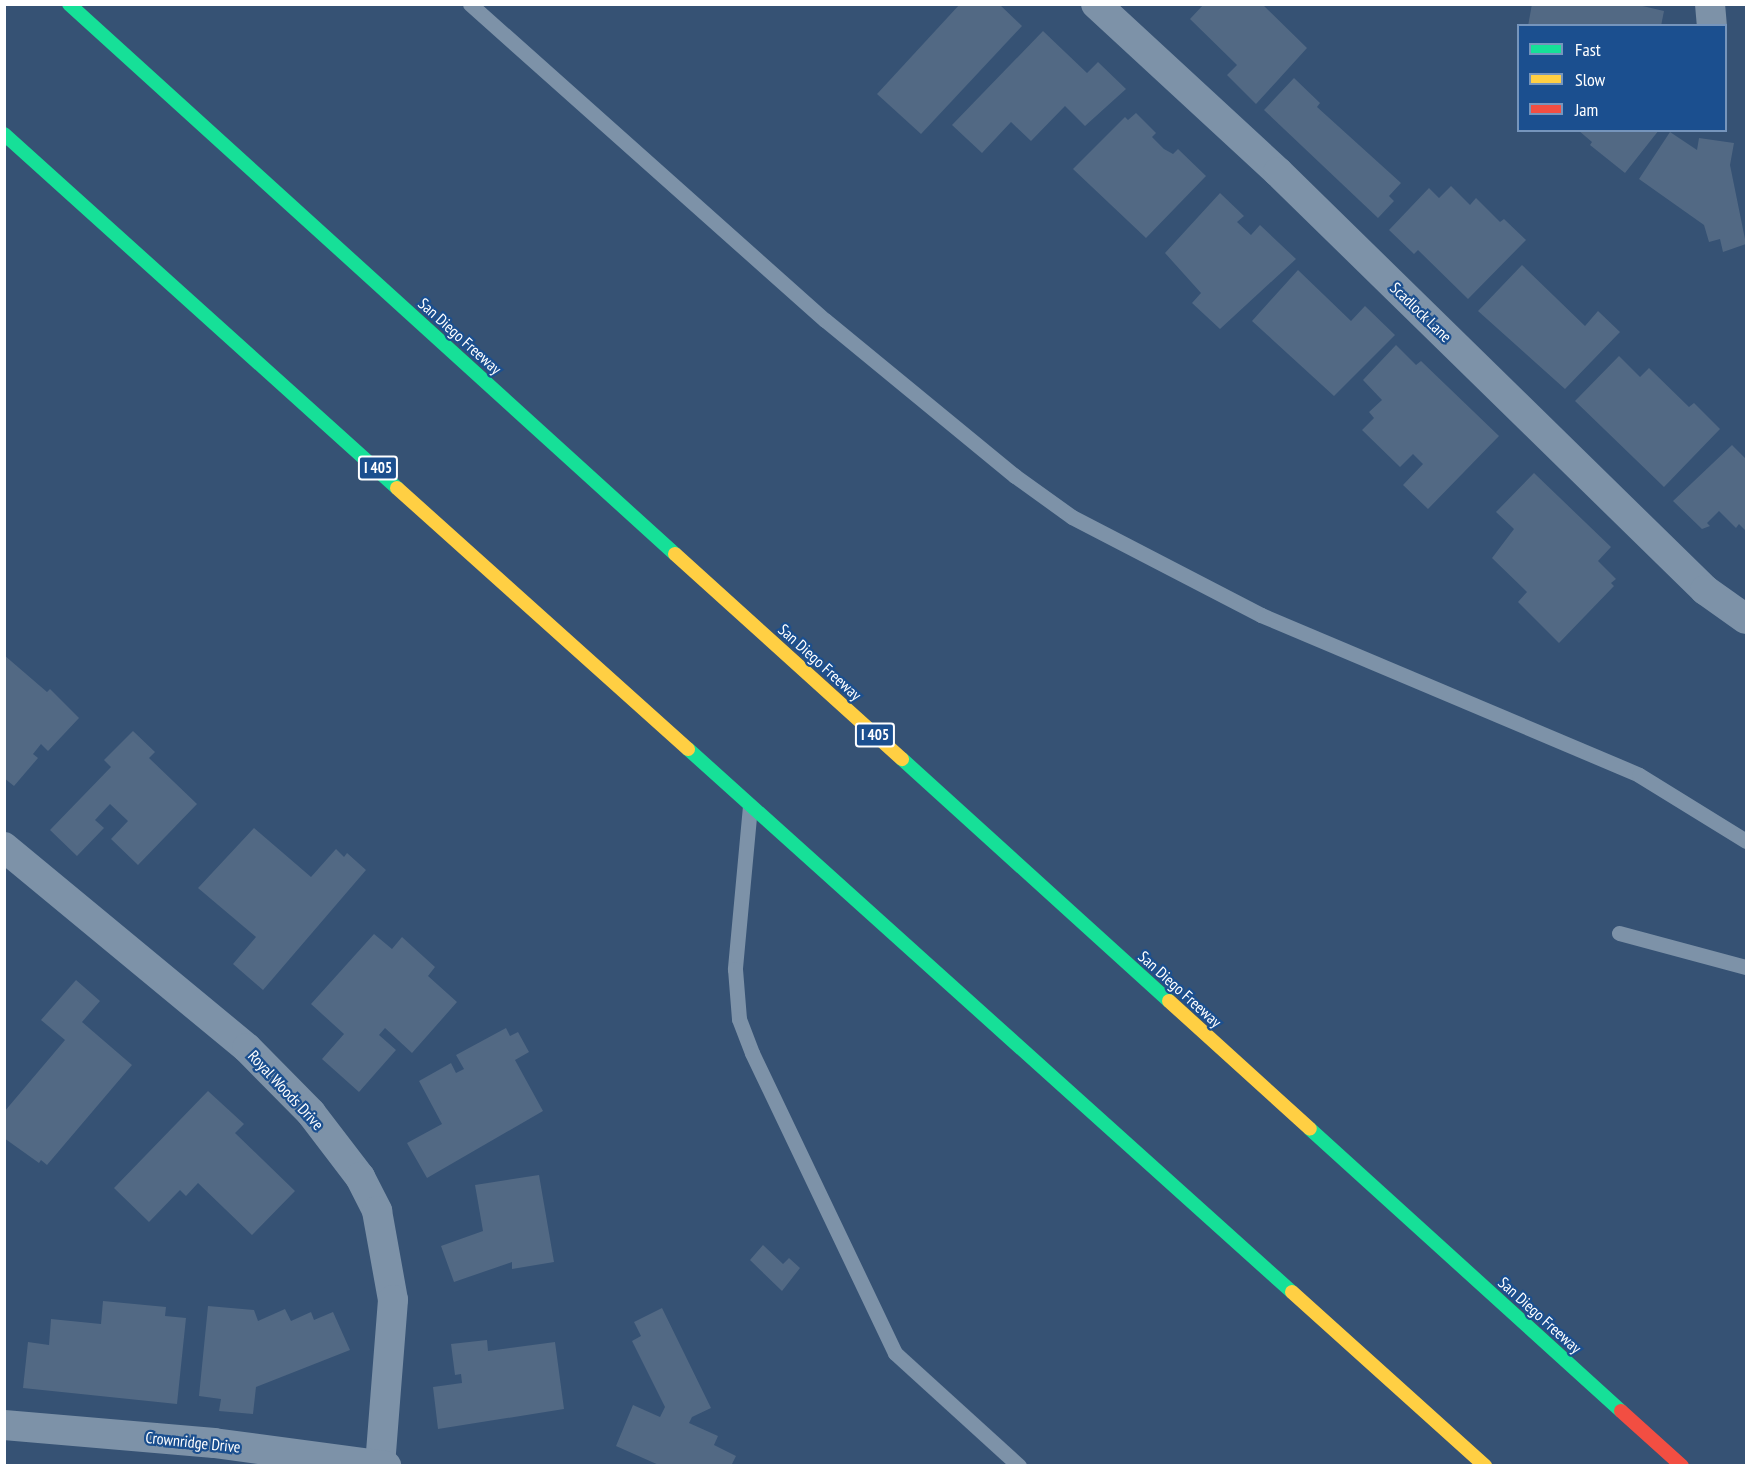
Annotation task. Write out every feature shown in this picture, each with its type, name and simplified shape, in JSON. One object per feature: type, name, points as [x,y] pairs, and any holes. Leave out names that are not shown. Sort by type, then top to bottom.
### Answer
[{"type":"highway","name":"San Diego Freeway","points":[[69,4],[1682,1466]]},
{"type":"highway","name":"I 405","points":[[4,134],[751,802],[1485,1466]]},
{"type":"street","name":"Scadlock Lane","points":[[1096,4],[1278,172],[1705,590],[1746,619]]},
{"type":"street","points":[[1710,4],[1712,24]]},
{"type":"street","name":"Royal Woods Drive","points":[[4,847],[247,1048],[311,1113],[360,1177],[377,1211],[393,1300],[380,1465]]},
{"type":"street","name":"Crownridge Drive","points":[[4,1425],[214,1443],[386,1466]]},
{"type":"lane","points":[[470,4],[825,320],[1015,476],[1072,517],[1261,615],[1639,776],[1746,841]]},
{"type":"lane","points":[[751,802],[735,969],[739,1019],[752,1053],[895,1353],[1019,1466]]},
{"type":"lane","points":[[1619,933],[1746,967]]},
{"type":"building","points":[[960,4],[999,4],[1022,26],[921,134],[877,94]]},
{"type":"building","points":[[1204,4],[1262,4],[1307,48],[1256,104],[1227,75],[1237,65],[1190,19]]},
{"type":"building","points":[[1532,4],[1634,4],[1664,11],[1661,24],[1528,24]]},
{"type":"building","points":[[1043,31],[1087,73],[1098,62],[1126,89],[1085,126],[1065,106],[1031,141],[1011,122],[982,153],[952,125]]},
{"type":"building","points":[[1294,78],[1320,103],[1317,107],[1401,183],[1389,196],[1394,201],[1378,218],[1264,110]]},
{"type":"building","points":[[1136,113],[1156,133],[1152,137],[1164,149],[1173,154],[1178,149],[1206,176],[1146,238],[1073,169],[1125,117],[1128,120]]},
{"type":"building","points":[[1580,132],[1657,132],[1625,173],[1590,145],[1592,142]]},
{"type":"building","points":[[1670,132],[1697,150],[1699,138],[1734,143],[1730,165],[1746,244],[1723,252],[1720,239],[1709,242],[1704,225],[1639,179]]},
{"type":"building","points":[[1451,186],[1470,205],[1476,198],[1500,222],[1504,219],[1526,240],[1468,299],[1418,250],[1414,254],[1389,230],[1429,188],[1439,198]]},
{"type":"building","points":[[1220,193],[1244,216],[1237,222],[1251,235],[1260,225],[1296,259],[1220,329],[1192,303],[1201,293],[1165,253]]},
{"type":"building","points":[[1522,265],[1585,326],[1598,311],[1620,332],[1565,389],[1478,311]]},
{"type":"building","points":[[1298,270],[1351,321],[1365,306],[1395,335],[1334,396],[1252,321]]},
{"type":"building","points":[[1396,345],[1416,365],[1421,361],[1499,436],[1428,509],[1403,485],[1423,464],[1413,454],[1400,467],[1362,430],[1374,418],[1369,412],[1382,400],[1363,380]]},
{"type":"building","points":[[1619,356],[1640,377],[1649,368],[1689,407],[1694,403],[1720,429],[1664,487],[1575,401]]},
{"type":"building","points":[[1732,445],[1746,459],[1746,531],[1739,524],[1736,528],[1719,511],[1707,523],[1710,526],[1702,529],[1673,501]]},
{"type":"building","points":[[1534,473],[1611,547],[1598,561],[1616,579],[1611,583],[1614,586],[1559,643],[1518,602],[1527,592],[1492,558],[1514,529],[1496,512]]},
{"type":"building","points":[[4,655],[47,692],[50,689],[79,718],[48,751],[41,744],[33,754],[38,758],[14,786],[4,778]]},
{"type":"building","points":[[133,731],[155,752],[149,758],[197,804],[138,865],[111,839],[128,821],[110,804],[95,820],[104,828],[77,856],[50,830],[111,767],[104,760]]},
{"type":"building","points":[[254,828],[311,877],[336,849],[344,857],[347,853],[366,870],[263,990],[233,964],[256,937],[198,888]]},
{"type":"building","points":[[374,934],[392,949],[402,937],[435,967],[428,976],[457,1002],[412,1053],[385,1028],[379,1035],[396,1050],[359,1092],[322,1059],[344,1034],[311,1004]]},
{"type":"building","points":[[76,980],[100,1001],[82,1022],[132,1065],[47,1165],[41,1160],[39,1163],[4,1138],[4,1112],[65,1040],[41,1020]]},
{"type":"building","points":[[506,1028],[510,1036],[518,1032],[529,1052],[515,1060],[543,1111],[427,1178],[407,1143],[442,1124],[419,1081],[451,1063],[456,1073],[464,1069],[456,1055]]},
{"type":"building","points":[[208,1091],[244,1124],[235,1133],[295,1191],[252,1235],[198,1183],[186,1196],[180,1190],[149,1222],[114,1188]]},
{"type":"building","points":[[539,1175],[554,1262],[512,1269],[512,1262],[454,1282],[441,1246],[483,1231],[475,1185]]},
{"type":"building","points":[[763,1245],[783,1264],[789,1258],[800,1268],[782,1291],[750,1260]]},
{"type":"building","points":[[103,1301],[166,1307],[165,1316],[186,1318],[177,1404],[23,1388],[28,1342],[49,1345],[51,1319],[101,1324]]},
{"type":"building","points":[[208,1306],[254,1310],[258,1321],[285,1309],[291,1321],[311,1312],[314,1320],[333,1312],[350,1350],[256,1387],[253,1414],[219,1411],[221,1399],[199,1396]]},
{"type":"building","points":[[662,1308],[711,1408],[692,1417],[689,1423],[718,1436],[714,1445],[736,1456],[731,1466],[661,1466],[616,1446],[633,1405],[660,1417],[665,1407],[632,1341],[641,1336],[634,1322]]},
{"type":"building","points":[[487,1340],[488,1351],[555,1342],[564,1409],[438,1429],[433,1387],[462,1383],[461,1374],[455,1375],[451,1344]]},
{"type":"traffic: fast","points":[[69,4],[675,554]]},
{"type":"traffic: fast","points":[[4,134],[397,488]]},
{"type":"traffic: fast","points":[[688,749],[1292,1292]]},
{"type":"traffic: fast","points":[[902,759],[1169,1001]]},
{"type":"traffic: fast","points":[[1310,1129],[1621,1411]]},
{"type":"traffic: slow","points":[[397,488],[688,749]]},
{"type":"traffic: slow","points":[[675,554],[902,759]]},
{"type":"traffic: slow","points":[[1169,1001],[1310,1129]]},
{"type":"traffic: slow","points":[[1292,1292],[1485,1466]]},
{"type":"traffic: jam","points":[[1621,1411],[1682,1466]]}]
